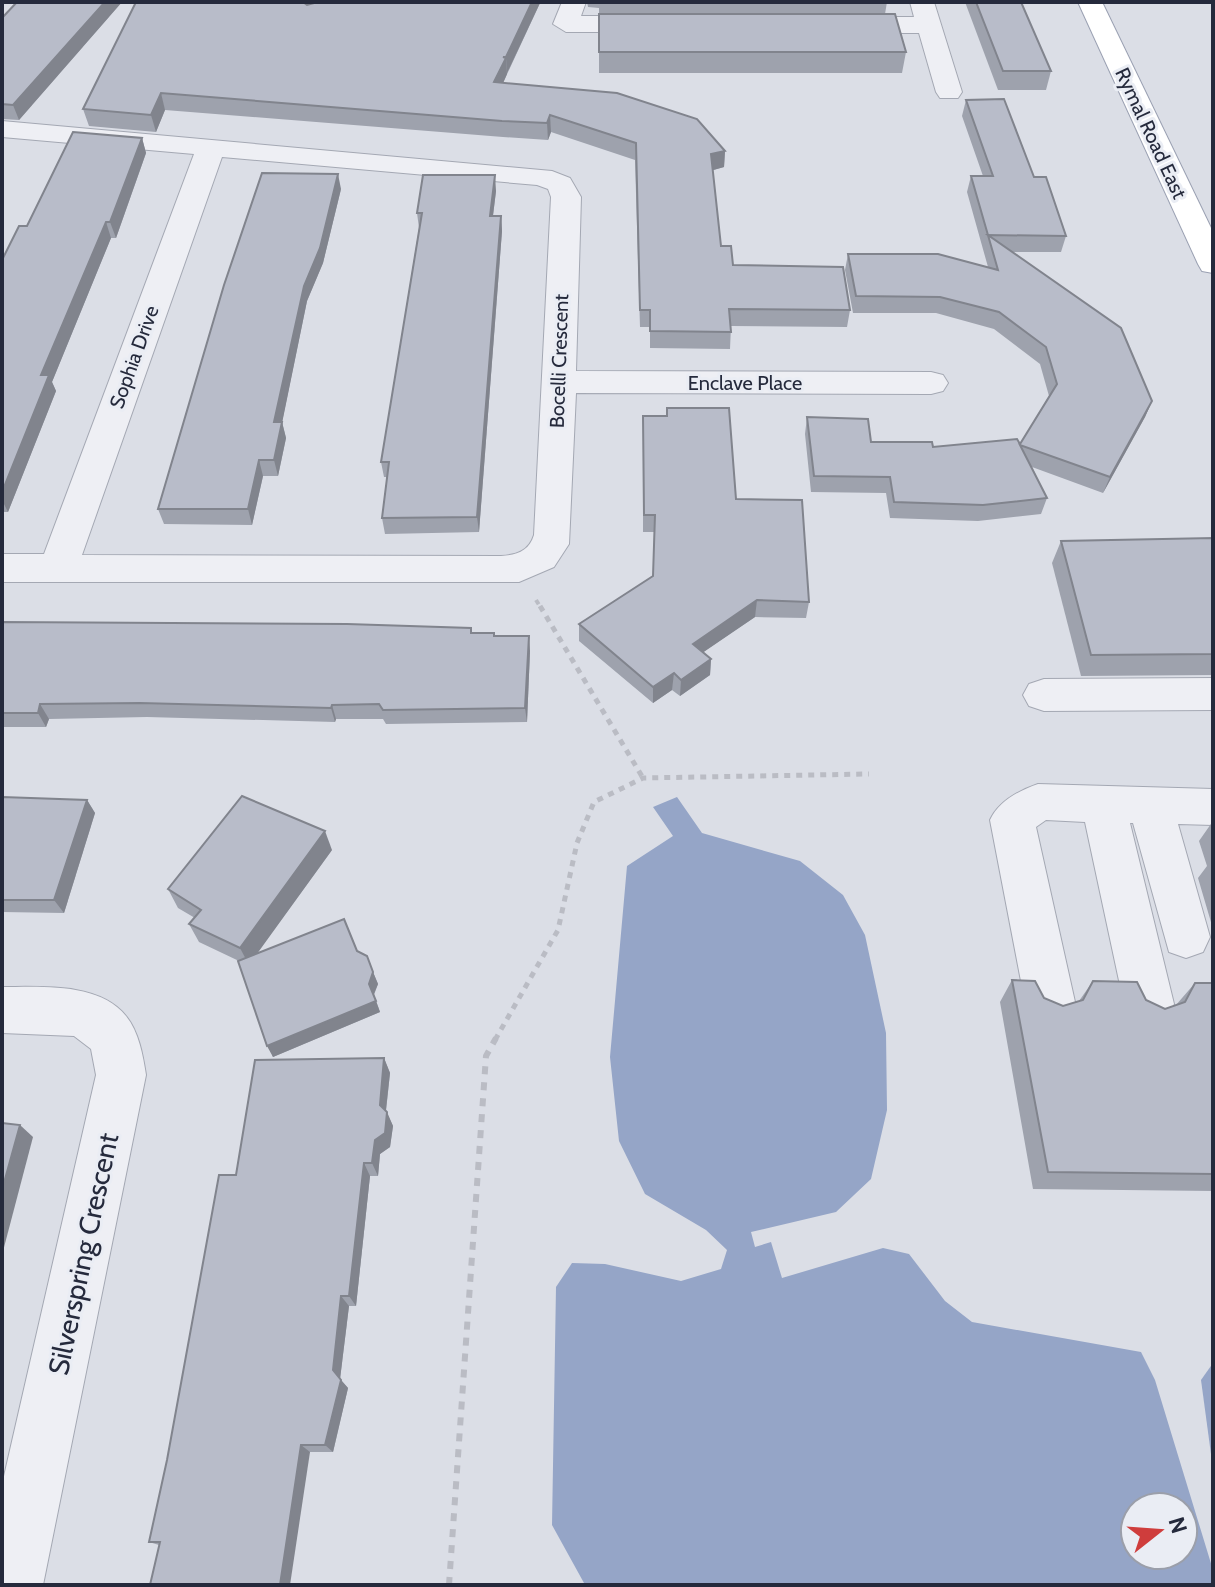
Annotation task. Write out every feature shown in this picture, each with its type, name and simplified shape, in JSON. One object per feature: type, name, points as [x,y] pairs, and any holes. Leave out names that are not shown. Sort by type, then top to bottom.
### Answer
[{"type":"main road","name":"Rymal Road East","points":[[1090,2],[1213,264]]},
{"type":"street","points":[[574,2],[566,24],[680,24]]},
{"type":"street","points":[[808,25],[926,14],[949,92]]},
{"type":"street","name":"Bocelli Crescent","points":[[2,129],[535,176],[558,182],[566,197],[551,541],[539,559],[517,568]]},
{"type":"street","name":"Sophia Drive","points":[[58,568],[211,147]]},
{"type":"street","name":"Enclave Place","points":[[559,382],[931,383]]},
{"type":"street","points":[[2,568],[517,568]]},
{"type":"street","points":[[1044,695],[1213,694]]},
{"type":"street","points":[[1050,1002],[1012,820],[1038,802],[1213,807]]},
{"type":"street","points":[[1103,804],[1149,1004]]},
{"type":"street","points":[[1151,805],[1186,937]]},
{"type":"street","name":"Silverspring Crescent","points":[[2,1010],[48,1010],[97,1022],[115,1045],[121,1075],[11,1585]]},
{"type":"path","points":[[517,568],[643,778]]},
{"type":"path","points":[[449,1585],[486,1056],[558,930],[577,843],[594,802],[643,778],[869,774]]},
{"type":"water","points":[[677,797],[702,833],[800,861],[843,895],[865,935],[886,1033],[887,1110],[871,1179],[836,1212],[751,1232],[755,1247],[771,1242],[782,1278],[883,1248],[909,1254],[945,1301],[972,1322],[1141,1352],[1155,1380],[1189,1491],[1119,1491],[1119,1571],[1199,1571],[1199,1524],[1213,1570],[1213,1585],[584,1583],[552,1525],[556,1287],[572,1263],[605,1264],[681,1281],[721,1269],[727,1250],[706,1230],[645,1194],[619,1141],[610,1057],[627,866],[673,836],[653,807]]},
{"type":"water","points":[[1213,1363],[1213,1469],[1201,1380]]},
{"type":"building","points":[[17,2],[105,2],[13,105],[2,104],[2,18]]},
{"type":"building","points":[[136,2],[303,2],[307,5],[318,2],[532,2],[506,57],[503,57],[506,58],[494,82],[617,93],[697,119],[725,151],[711,154],[721,246],[731,246],[733,265],[843,267],[850,310],[729,309],[731,332],[650,331],[650,310],[640,310],[636,143],[550,115],[547,123],[502,121],[161,93],[151,115],[83,109]]},
{"type":"building","points":[[976,2],[1021,2],[1051,71],[1003,71]]},
{"type":"building","points":[[599,14],[895,14],[906,52],[599,52]]},
{"type":"building","points":[[1004,99],[1034,177],[1046,177],[1066,236],[988,235],[1121,328],[1152,401],[1110,477],[1020,445],[1047,498],[983,505],[894,502],[890,477],[814,476],[807,417],[868,419],[871,442],[932,442],[933,447],[1017,439],[1020,444],[1057,384],[1046,347],[999,312],[940,297],[856,296],[848,254],[938,254],[998,270],[971,176],[993,176],[966,100]]},
{"type":"building","points":[[73,132],[142,138],[110,222],[106,222],[41,375],[49,375],[2,492],[2,260],[19,226],[27,226]]},
{"type":"building","points":[[262,173],[338,174],[320,248],[304,286],[274,422],[282,422],[274,460],[259,460],[248,509],[158,509],[224,285]]},
{"type":"building","points":[[423,175],[495,175],[490,216],[501,216],[477,517],[382,518],[389,462],[381,462],[422,213],[417,213]]},
{"type":"building","points":[[667,408],[729,408],[736,499],[802,500],[809,602],[757,600],[693,644],[711,659],[681,680],[674,673],[653,687],[579,624],[653,576],[655,515],[644,515],[643,416],[667,416]]},
{"type":"building","points":[[1213,538],[1213,654],[1091,655],[1061,541]]},
{"type":"building","points":[[2,622],[347,624],[471,628],[471,633],[529,636],[525,708],[383,710],[379,704],[332,705],[331,708],[140,703],[40,704],[38,713],[2,713]]},
{"type":"building","points":[[242,796],[325,831],[240,948],[189,924],[201,910],[168,889]]},
{"type":"building","points":[[2,797],[87,800],[54,900],[2,900]]},
{"type":"building","points":[[344,919],[357,951],[367,956],[373,972],[369,984],[376,1001],[267,1046],[238,961]]},
{"type":"building","points":[[1012,980],[1035,981],[1044,998],[1063,1006],[1083,1000],[1093,981],[1137,982],[1146,1000],[1165,1009],[1185,1002],[1195,983],[1213,983],[1213,1174],[1048,1172]]},
{"type":"building","points":[[384,1058],[380,1105],[387,1112],[385,1133],[375,1140],[372,1163],[364,1163],[349,1296],[341,1296],[333,1370],[341,1380],[325,1445],[301,1445],[280,1585],[150,1585],[160,1542],[149,1542],[219,1175],[236,1175],[255,1060]]},
{"type":"building","points":[[2,1123],[20,1125],[2,1190]]}]
